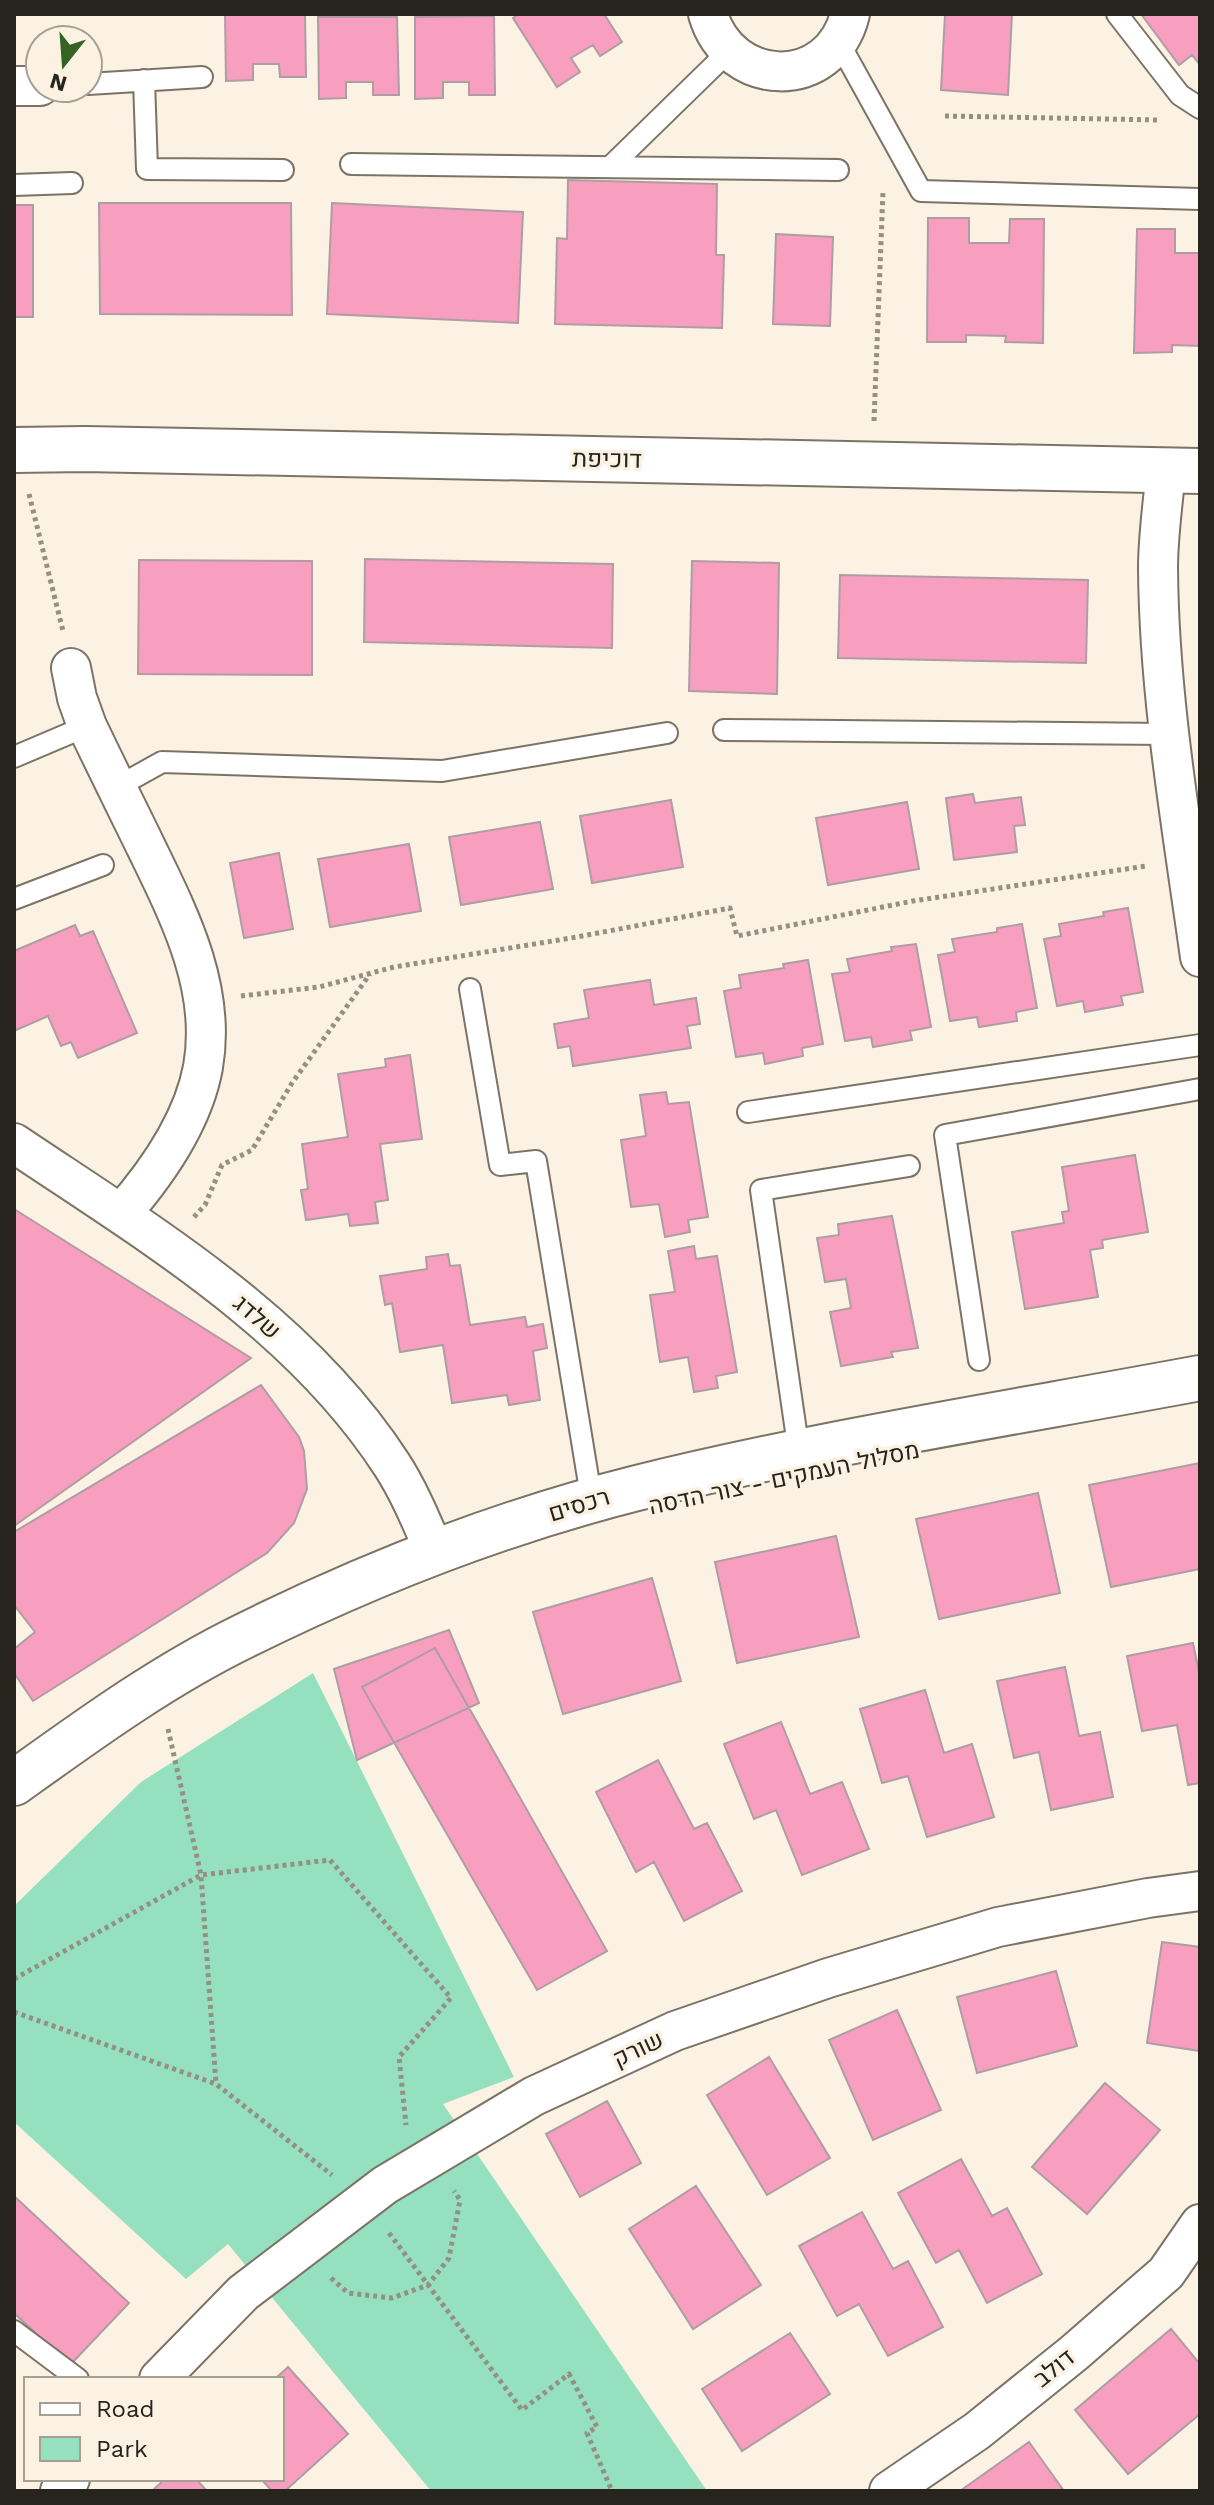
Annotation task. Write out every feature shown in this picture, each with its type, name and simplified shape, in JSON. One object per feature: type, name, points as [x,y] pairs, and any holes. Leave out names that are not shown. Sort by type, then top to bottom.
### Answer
[{"type":"street","points":[[708,14],[715,33],[729,51],[747,64],[781,72],[813,63],[844,28]]},
{"type":"street","name":"דוכיפת","points":[[18,450],[1183,471]]},
{"type":"street","points":[[1183,471],[1158,564],[1169,734],[1190,850],[1200,957]]},
{"type":"street","points":[[71,668],[87,726],[179,916],[196,961],[204,1001],[206,1036],[196,1096],[171,1146],[121,1214]]},
{"type":"street","name":"שלדג","points":[[14,1143],[168,1246],[283,1338],[344,1402],[392,1465],[411,1497],[435,1553]]},
{"type":"street","name":"רכסים","points":[[14,1783],[114,1711],[242,1637],[372,1577],[503,1528],[634,1489],[799,1452],[1200,1378]]},
{"type":"street","name":"שורק","points":[[161,2377],[243,2293],[300,2249],[429,2156],[534,2096],[661,2038],[814,1983],[998,1927],[1200,1891]]},
{"type":"street","name":"דולב","points":[[889,2491],[977,2431],[1074,2353],[1166,2273],[1200,2224]]},
{"type":"lane","points":[[1117,14],[1180,95],[1200,108]]},
{"type":"lane","points":[[844,28],[921,191],[1200,199]]},
{"type":"lane","points":[[610,167],[729,51]]},
{"type":"lane","points":[[104,83],[202,77]]},
{"type":"lane","points":[[144,80],[147,169],[283,170]]},
{"type":"lane","points":[[351,164],[838,170]]},
{"type":"lane","points":[[14,185],[72,183]]},
{"type":"lane","points":[[14,757],[87,726]]},
{"type":"lane","points":[[724,730],[1169,734]]},
{"type":"lane","points":[[117,787],[162,762],[442,771],[667,733]]},
{"type":"lane","points":[[14,899],[103,865]]},
{"type":"lane","points":[[470,989],[500,1165],[536,1161],[592,1502]]},
{"type":"lane","points":[[748,1112],[1200,1045]]},
{"type":"lane","points":[[979,1360],[945,1135],[1200,1089]]},
{"type":"lane","points":[[799,1452],[761,1190],[909,1166]]},
{"type":"lane","points":[[14,2331],[75,2377]]},
{"type":"path","points":[[945,116],[1168,120]]},
{"type":"path","points":[[872,464],[883,185]]},
{"type":"path","points":[[18,450],[46,554],[71,668]]},
{"type":"path","points":[[204,1001],[319,987],[370,973],[730,908],[737,936],[1190,850]]},
{"type":"path","points":[[168,1246],[205,1205],[222,1165],[252,1150],[292,1083],[370,973]]},
{"type":"path","points":[[156,1730],[167,1724],[201,1875],[216,2084]]},
{"type":"path","points":[[14,1979],[201,1875],[330,1860],[451,1998],[399,2057],[409,2153],[429,2156],[460,2200],[449,2258],[428,2285],[392,2298],[348,2293],[300,2249]]},
{"type":"green space","points":[[313,1673],[514,2077],[443,2104],[707,2491],[431,2491],[228,2244],[186,2279],[14,2122],[14,1906],[141,1782]]},
{"type":"building","points":[[225,14],[305,14],[306,77],[280,77],[279,64],[253,64],[253,80],[226,81]]},
{"type":"building","points":[[519,14],[604,14],[622,42],[600,56],[593,45],[571,58],[580,72],[557,87],[513,18]]},
{"type":"building","points":[[945,14],[1012,14],[1008,95],[941,90]]},
{"type":"building","points":[[1141,14],[1200,14],[1200,65],[1192,55],[1179,65]]},
{"type":"building","points":[[494,16],[495,95],[469,95],[469,82],[443,82],[443,98],[415,99],[415,17]]},
{"type":"building","points":[[318,17],[397,17],[399,95],[373,95],[373,82],[346,82],[346,98],[319,99]]},
{"type":"building","points":[[568,180],[717,184],[716,255],[724,255],[722,328],[555,324],[557,238],[567,239]]},
{"type":"building","points":[[99,203],[291,203],[292,315],[100,314]]},
{"type":"building","points":[[332,203],[523,212],[518,323],[327,314]]},
{"type":"building","points":[[14,205],[33,205],[33,317],[14,317]]},
{"type":"building","points":[[928,218],[969,218],[969,243],[1009,243],[1010,219],[1044,219],[1043,343],[1005,342],[1006,336],[966,335],[966,342],[927,342]]},
{"type":"building","points":[[1137,229],[1175,229],[1175,253],[1200,253],[1200,346],[1172,345],[1172,352],[1134,353]]},
{"type":"building","points":[[776,234],[833,237],[830,326],[773,324]]},
{"type":"building","points":[[365,559],[613,564],[612,648],[364,642]]},
{"type":"building","points":[[139,560],[312,561],[312,675],[138,674]]},
{"type":"building","points":[[692,561],[779,563],[777,694],[689,691]]},
{"type":"building","points":[[840,575],[1088,580],[1086,663],[838,658]]},
{"type":"building","points":[[973,794],[975,803],[1021,797],[1025,825],[1014,826],[1017,852],[954,860],[946,798]]},
{"type":"building","points":[[671,800],[683,867],[592,883],[580,816]]},
{"type":"building","points":[[907,802],[919,869],[828,885],[816,818]]},
{"type":"building","points":[[540,822],[553,889],[461,905],[449,837]]},
{"type":"building","points":[[409,844],[421,911],[330,927],[318,859]]},
{"type":"building","points":[[279,853],[293,929],[244,938],[230,863]]},
{"type":"building","points":[[1128,908],[1143,992],[1121,996],[1123,1005],[1085,1012],[1083,1001],[1057,1006],[1044,939],[1061,936],[1059,924]]},
{"type":"building","points":[[1022,924],[1037,1008],[1016,1012],[1017,1021],[979,1027],[977,1017],[950,1021],[938,955],[955,952],[952,939],[997,932],[997,928]]},
{"type":"building","points":[[75,925],[80,936],[93,931],[137,1033],[78,1058],[71,1042],[61,1046],[48,1016],[14,1031],[14,951]]},
{"type":"building","points":[[916,944],[931,1027],[910,1031],[912,1040],[873,1047],[871,1037],[845,1041],[832,974],[850,972],[847,959]]},
{"type":"building","points":[[808,960],[823,1044],[802,1048],[803,1056],[765,1064],[763,1053],[736,1057],[724,991],[741,988],[739,975],[784,968],[783,964]]},
{"type":"building","points":[[650,980],[654,1005],[696,998],[700,1024],[687,1026],[691,1048],[573,1066],[570,1046],[558,1048],[554,1024],[589,1018],[584,990]]},
{"type":"building","points":[[410,1055],[422,1139],[380,1144],[388,1200],[375,1202],[378,1223],[350,1226],[348,1214],[306,1220],[301,1190],[308,1189],[302,1144],[348,1137],[338,1074],[386,1067],[385,1059]]},
{"type":"building","points":[[666,1092],[668,1104],[689,1102],[708,1217],[688,1220],[690,1232],[665,1237],[659,1204],[631,1207],[621,1140],[646,1136],[640,1095]]},
{"type":"building","points":[[1135,1155],[1148,1232],[1102,1240],[1103,1248],[1090,1250],[1098,1297],[1025,1309],[1012,1232],[1064,1223],[1062,1212],[1069,1211],[1062,1167]]},
{"type":"building","points":[[14,1209],[251,1358],[14,1526]]},
{"type":"building","points":[[892,1216],[918,1348],[891,1352],[893,1357],[841,1366],[830,1312],[851,1308],[846,1279],[825,1282],[817,1238],[839,1235],[838,1224]]},
{"type":"building","points":[[694,1246],[696,1259],[717,1256],[737,1372],[716,1376],[718,1388],[694,1392],[688,1357],[660,1362],[650,1295],[675,1292],[668,1251]]},
{"type":"building","points":[[448,1254],[450,1266],[460,1265],[470,1325],[525,1317],[527,1327],[543,1324],[547,1348],[533,1351],[540,1400],[509,1405],[507,1395],[452,1403],[443,1345],[400,1352],[392,1303],[385,1305],[380,1276],[427,1269],[426,1257]]},
{"type":"building","points":[[261,1385],[299,1437],[304,1451],[307,1489],[294,1523],[267,1553],[33,1701],[14,1673],[14,1649],[35,1632],[14,1605],[14,1532]]},
{"type":"building","points":[[1200,1463],[1200,1569],[1111,1587],[1089,1485]]},
{"type":"building","points":[[1038,1493],[1060,1593],[939,1619],[916,1519]]},
{"type":"building","points":[[836,1536],[859,1637],[737,1663],[715,1562]]},
{"type":"building","points":[[652,1578],[681,1681],[563,1714],[533,1612]]},
{"type":"building","points":[[449,1630],[479,1703],[357,1760],[334,1669]]},
{"type":"building","points":[[1193,1643],[1200,1677],[1200,1783],[1188,1785],[1177,1725],[1142,1731],[1127,1656]]},
{"type":"building","points":[[435,1648],[607,1951],[537,1990],[362,1687]]},
{"type":"building","points":[[1065,1667],[1079,1736],[1100,1732],[1113,1797],[1051,1810],[1039,1752],[1014,1758],[997,1681]]},
{"type":"building","points":[[925,1690],[944,1753],[972,1744],[994,1817],[927,1837],[908,1776],[882,1783],[860,1709]]},
{"type":"building","points":[[781,1722],[810,1794],[842,1782],[869,1849],[802,1875],[776,1810],[754,1819],[724,1744]]},
{"type":"building","points":[[658,1760],[694,1829],[707,1823],[742,1891],[684,1921],[654,1862],[636,1872],[596,1792]]},
{"type":"building","points":[[1162,1942],[1200,1947],[1200,2051],[1147,2043]]},
{"type":"building","points":[[1056,1971],[1077,2046],[977,2073],[957,1997]]},
{"type":"building","points":[[897,2010],[941,2110],[873,2140],[829,2040]]},
{"type":"building","points":[[769,2057],[830,2158],[767,2195],[707,2095]]},
{"type":"building","points":[[1105,2083],[1160,2130],[1087,2214],[1032,2167]]},
{"type":"building","points":[[607,2101],[641,2163],[580,2197],[546,2134]]},
{"type":"building","points":[[961,2159],[992,2216],[1007,2208],[1042,2274],[987,2303],[959,2250],[936,2263],[898,2193]]},
{"type":"building","points":[[696,2186],[761,2285],[693,2329],[629,2229]]},
{"type":"building","points":[[14,2196],[129,2303],[70,2365],[14,2313]]},
{"type":"building","points":[[862,2212],[893,2269],[908,2261],[943,2327],[888,2356],[859,2304],[837,2316],[799,2246]]},
{"type":"building","points":[[1171,2329],[1200,2364],[1200,2414],[1128,2474],[1075,2410]]},
{"type":"building","points":[[790,2333],[830,2394],[742,2451],[702,2389]]},
{"type":"building","points":[[288,2367],[348,2434],[285,2491],[272,2491],[263,2481],[284,2481],[284,2377],[277,2377]]},
{"type":"building","points":[[1029,2442],[1064,2491],[960,2491]]},
{"type":"building","points":[[163,2481],[198,2481],[207,2491],[152,2491]]}]
